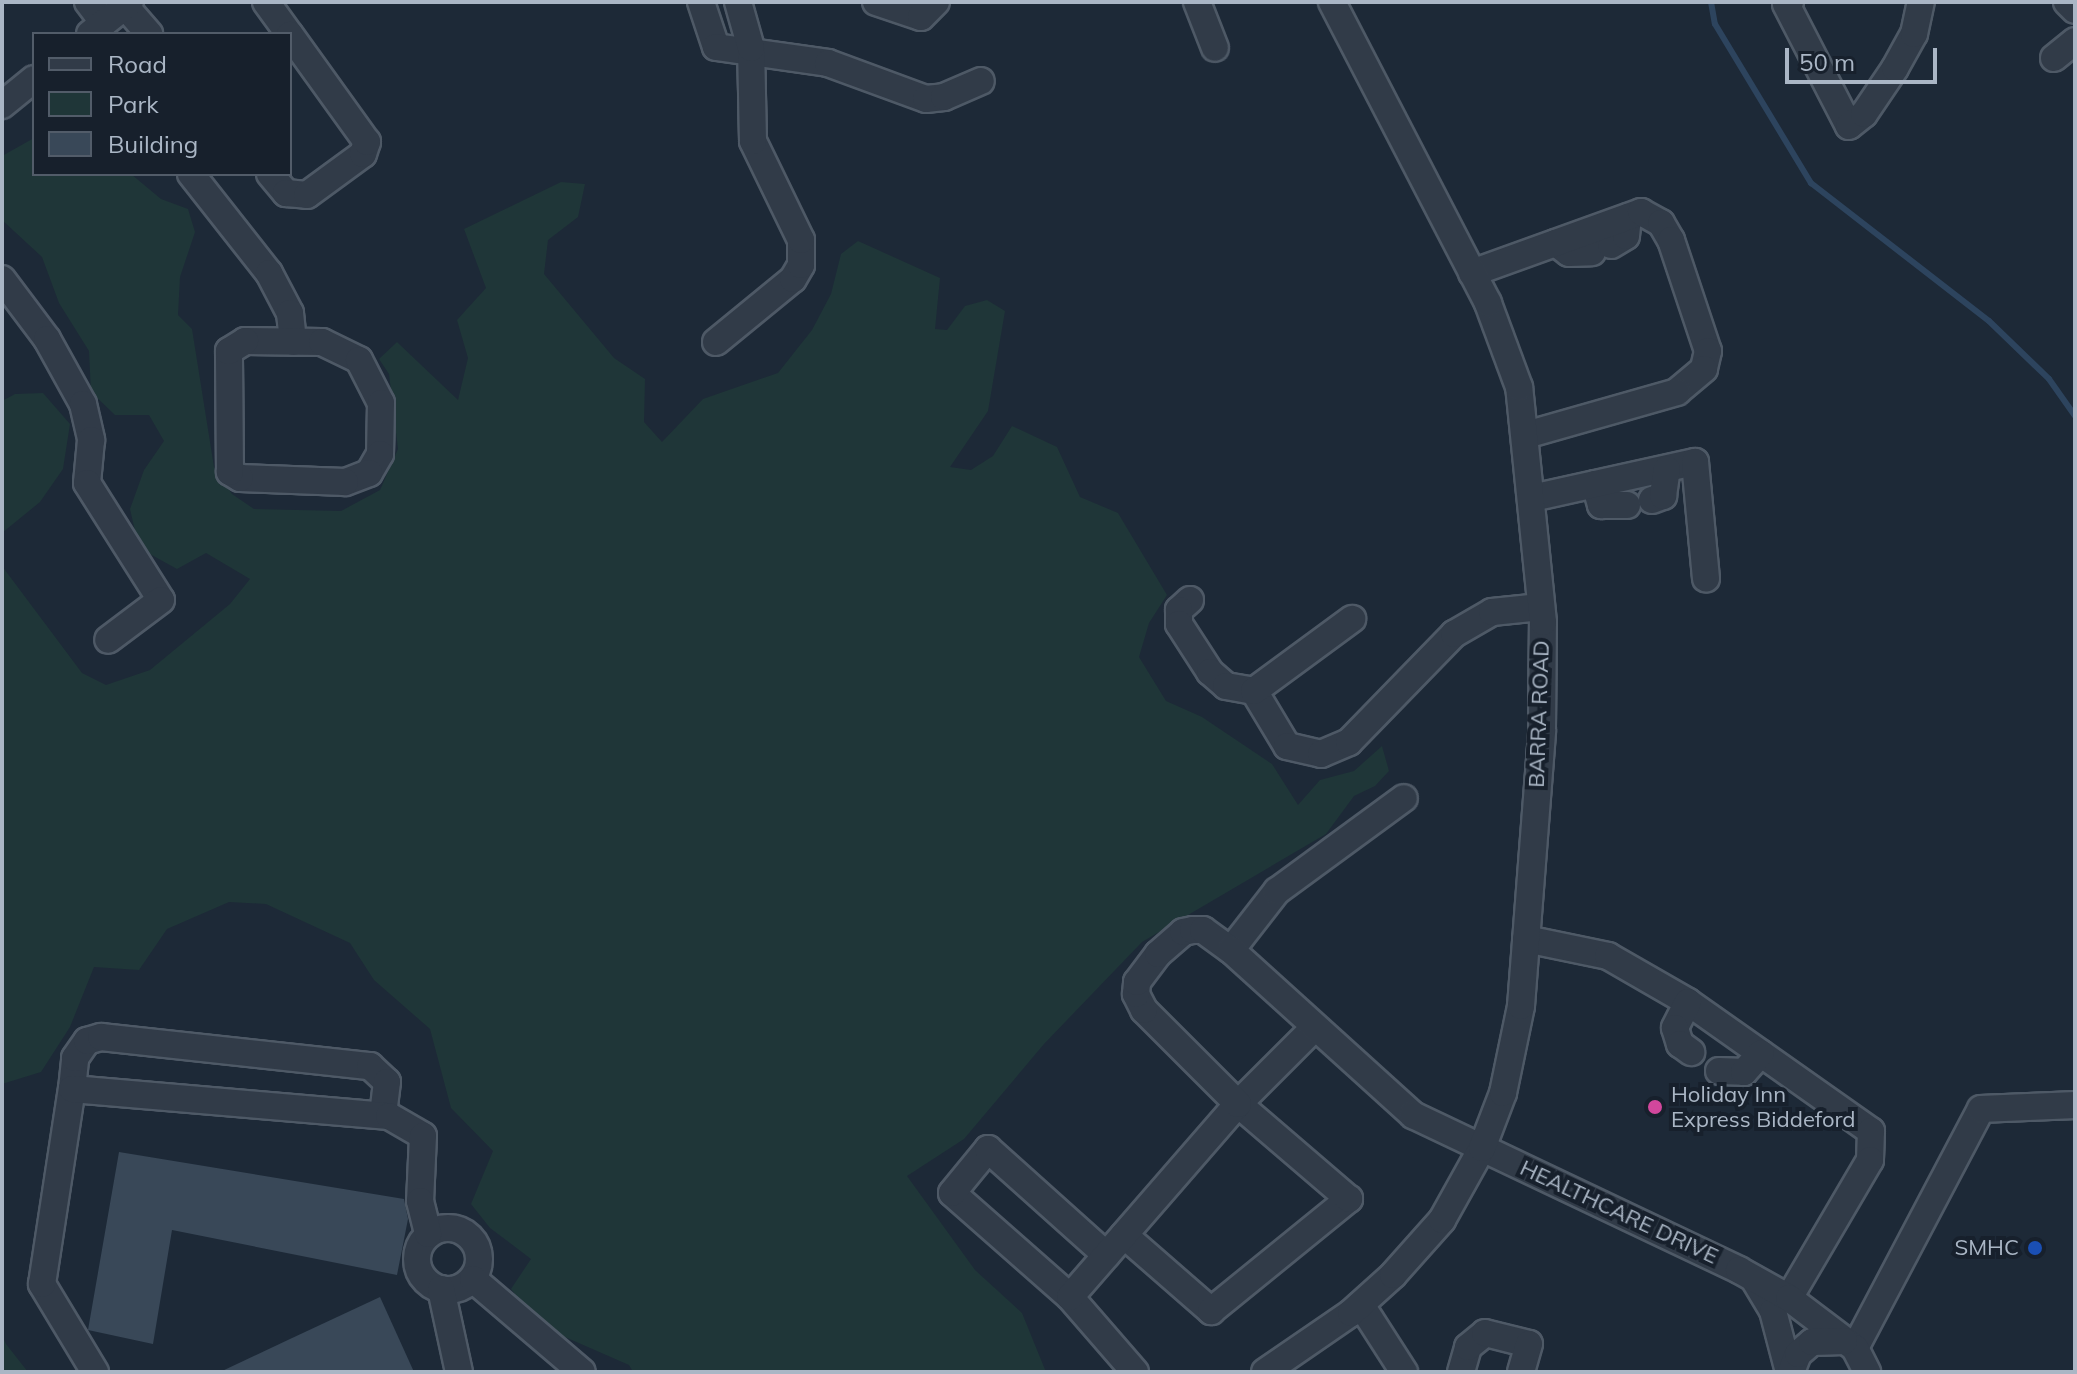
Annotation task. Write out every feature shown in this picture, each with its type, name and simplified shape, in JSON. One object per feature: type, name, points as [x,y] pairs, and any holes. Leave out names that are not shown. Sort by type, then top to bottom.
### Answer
[{"type":"street","points":[[88,2],[97,28],[128,4],[148,32]]},
{"type":"street","points":[[266,2],[288,32]]},
{"type":"street","points":[[701,2],[716,47],[751,48],[828,63],[926,99],[944,97],[981,81]]},
{"type":"street","points":[[716,342],[793,279],[801,265],[801,240],[753,141],[751,48],[738,2]]},
{"type":"street","points":[[876,2],[921,17],[936,2]]},
{"type":"street","points":[[1197,2],[1215,48]]},
{"type":"street","name":"BARRA ROAD","points":[[1265,1372],[1361,1305],[1442,1220],[1482,1148],[1513,1053],[1526,939],[1542,730],[1541,607],[1532,498],[1526,435],[1511,360],[1472,273],[1332,2]]},
{"type":"street","points":[[1790,2],[1786,4],[1849,126],[1864,114],[1895,68],[1914,34],[1921,2]]},
{"type":"street","points":[[2067,2],[2075,10]]},
{"type":"street","points":[[272,176],[286,193],[307,195],[363,154],[367,142],[292,38]]},
{"type":"street","points":[[2054,58],[2075,41]]},
{"type":"street","points":[[2,105],[32,81]]},
{"type":"street","points":[[193,176],[269,273],[290,313],[293,342]]},
{"type":"street","points":[[1472,273],[1641,212],[1661,223],[1671,240],[1708,351],[1704,369],[1677,392],[1526,435]]},
{"type":"street","points":[[1556,243],[1569,253],[1601,249],[1626,236],[1628,217]]},
{"type":"street","points":[[2,279],[47,339],[83,404],[91,440],[87,483],[161,600],[108,640]]},
{"type":"street","points":[[245,341],[293,342],[322,342],[345,350],[371,375],[381,403],[380,454],[359,481],[240,478],[230,472],[229,351],[245,341]]},
{"type":"street","points":[[1532,498],[1695,462],[1706,578]]},
{"type":"street","points":[[1595,484],[1601,505],[1640,502],[1663,496],[1667,469]]},
{"type":"street","points":[[1190,600],[1179,610],[1179,624],[1210,672],[1226,686],[1254,691],[1352,619]]},
{"type":"street","points":[[1254,691],[1287,746],[1321,754],[1349,742],[1454,634],[1492,612],[1541,607]]},
{"type":"street","points":[[1231,950],[1277,891],[1404,798]]},
{"type":"street","name":"HEALTHCARE DRIVE","points":[[1238,1104],[1154,1021],[1136,994],[1145,970],[1183,932],[1203,930],[1231,950],[1413,1115],[1705,1250],[1789,1298],[1857,1354]]},
{"type":"street","points":[[1526,939],[1597,952],[1688,1002],[1863,1123],[1874,1141],[1870,1160],[1789,1298]]},
{"type":"street","points":[[1688,1002],[1675,1028],[1680,1044],[1691,1052]]},
{"type":"street","points":[[1070,1297],[1238,1104],[1314,1028]]},
{"type":"street","points":[[95,1372],[42,1284],[75,1058],[87,1041],[101,1037],[370,1066],[387,1082],[383,1115]]},
{"type":"street","points":[[1719,1071],[1744,1072],[1761,1053]]},
{"type":"street","points":[[72,1089],[383,1115],[423,1136],[420,1201],[428,1234]]},
{"type":"street","points":[[1124,1235],[1211,1311],[1349,1199],[1238,1104]]},
{"type":"street","points":[[1857,1354],[1981,1109],[2075,1105]]},
{"type":"street","points":[[1106,1255],[988,1149],[952,1193],[1070,1297],[1135,1372]]},
{"type":"street","points":[[454,1228],[471,1238],[480,1258],[473,1279],[455,1289],[441,1289],[428,1283],[417,1265],[419,1245],[428,1234],[454,1228]]},
{"type":"street","points":[[473,1279],[582,1372]]},
{"type":"street","name":"HEALTHCARE DRIVE","points":[[1754,1279],[1773,1311],[1790,1372]]},
{"type":"street","points":[[441,1289],[459,1372]]},
{"type":"street","points":[[1361,1305],[1404,1372]]},
{"type":"street","points":[[1461,1372],[1468,1347],[1485,1333],[1529,1344],[1521,1372]]},
{"type":"street","name":"HEALTHCARE DRIVE","points":[[1790,1372],[1798,1354],[1812,1342],[1857,1354]]},
{"type":"green space","points":[[32,139],[32,176],[133,176],[161,199],[188,209],[195,232],[180,277],[178,315],[192,329],[214,467],[232,494],[254,509],[341,511],[380,490],[398,449],[389,374],[379,359],[397,342],[458,400],[468,358],[457,320],[486,288],[464,229],[561,182],[585,184],[578,217],[548,240],[544,274],[614,358],[645,379],[644,422],[662,442],[703,399],[778,373],[812,330],[831,294],[841,254],[858,241],[940,278],[935,329],[947,330],[965,306],[987,300],[1005,311],[988,411],[950,467],[971,470],[993,456],[1012,426],[1057,447],[1080,497],[1118,513],[1167,595],[1149,623],[1139,657],[1166,701],[1202,717],[1272,764],[1298,805],[1320,780],[1354,771],[1382,746],[1389,771],[1375,786],[1354,796],[1326,834],[1142,942],[1044,1044],[964,1139],[907,1176],[975,1270],[1022,1313],[1046,1372],[633,1372],[629,1365],[565,1337],[532,1316],[511,1289],[531,1259],[490,1228],[471,1204],[493,1151],[451,1108],[430,1029],[374,980],[350,943],[266,904],[229,902],[167,929],[139,970],[94,967],[70,1027],[41,1072],[2,1084],[2,566],[82,673],[106,685],[150,670],[230,604],[250,579],[206,553],[177,569],[139,548],[130,509],[144,470],[164,441],[149,415],[115,415],[91,392],[89,351],[59,303],[42,257],[2,220],[2,156]]},
{"type":"green space","points":[[43,393],[70,424],[63,469],[40,502],[2,533],[2,401],[15,394]]},
{"type":"green space","points":[[2,1335],[6,1344],[28,1372],[2,1372]]},
{"type":"building","points":[[119,1152],[404,1199],[408,1219],[397,1275],[172,1230],[153,1344],[88,1330]]},
{"type":"building","points":[[380,1297],[414,1372],[220,1372],[290,1339]]},
{"type":"waterway","points":[[1711,2],[1715,24],[1811,183],[1989,321],[2049,379],[2075,416]]},
{"type":"place","name":"Holiday Inn Express Biddeford","points":[[1655,1107]]},
{"type":"place","name":"SMHC","points":[[2035,1248]]}]
